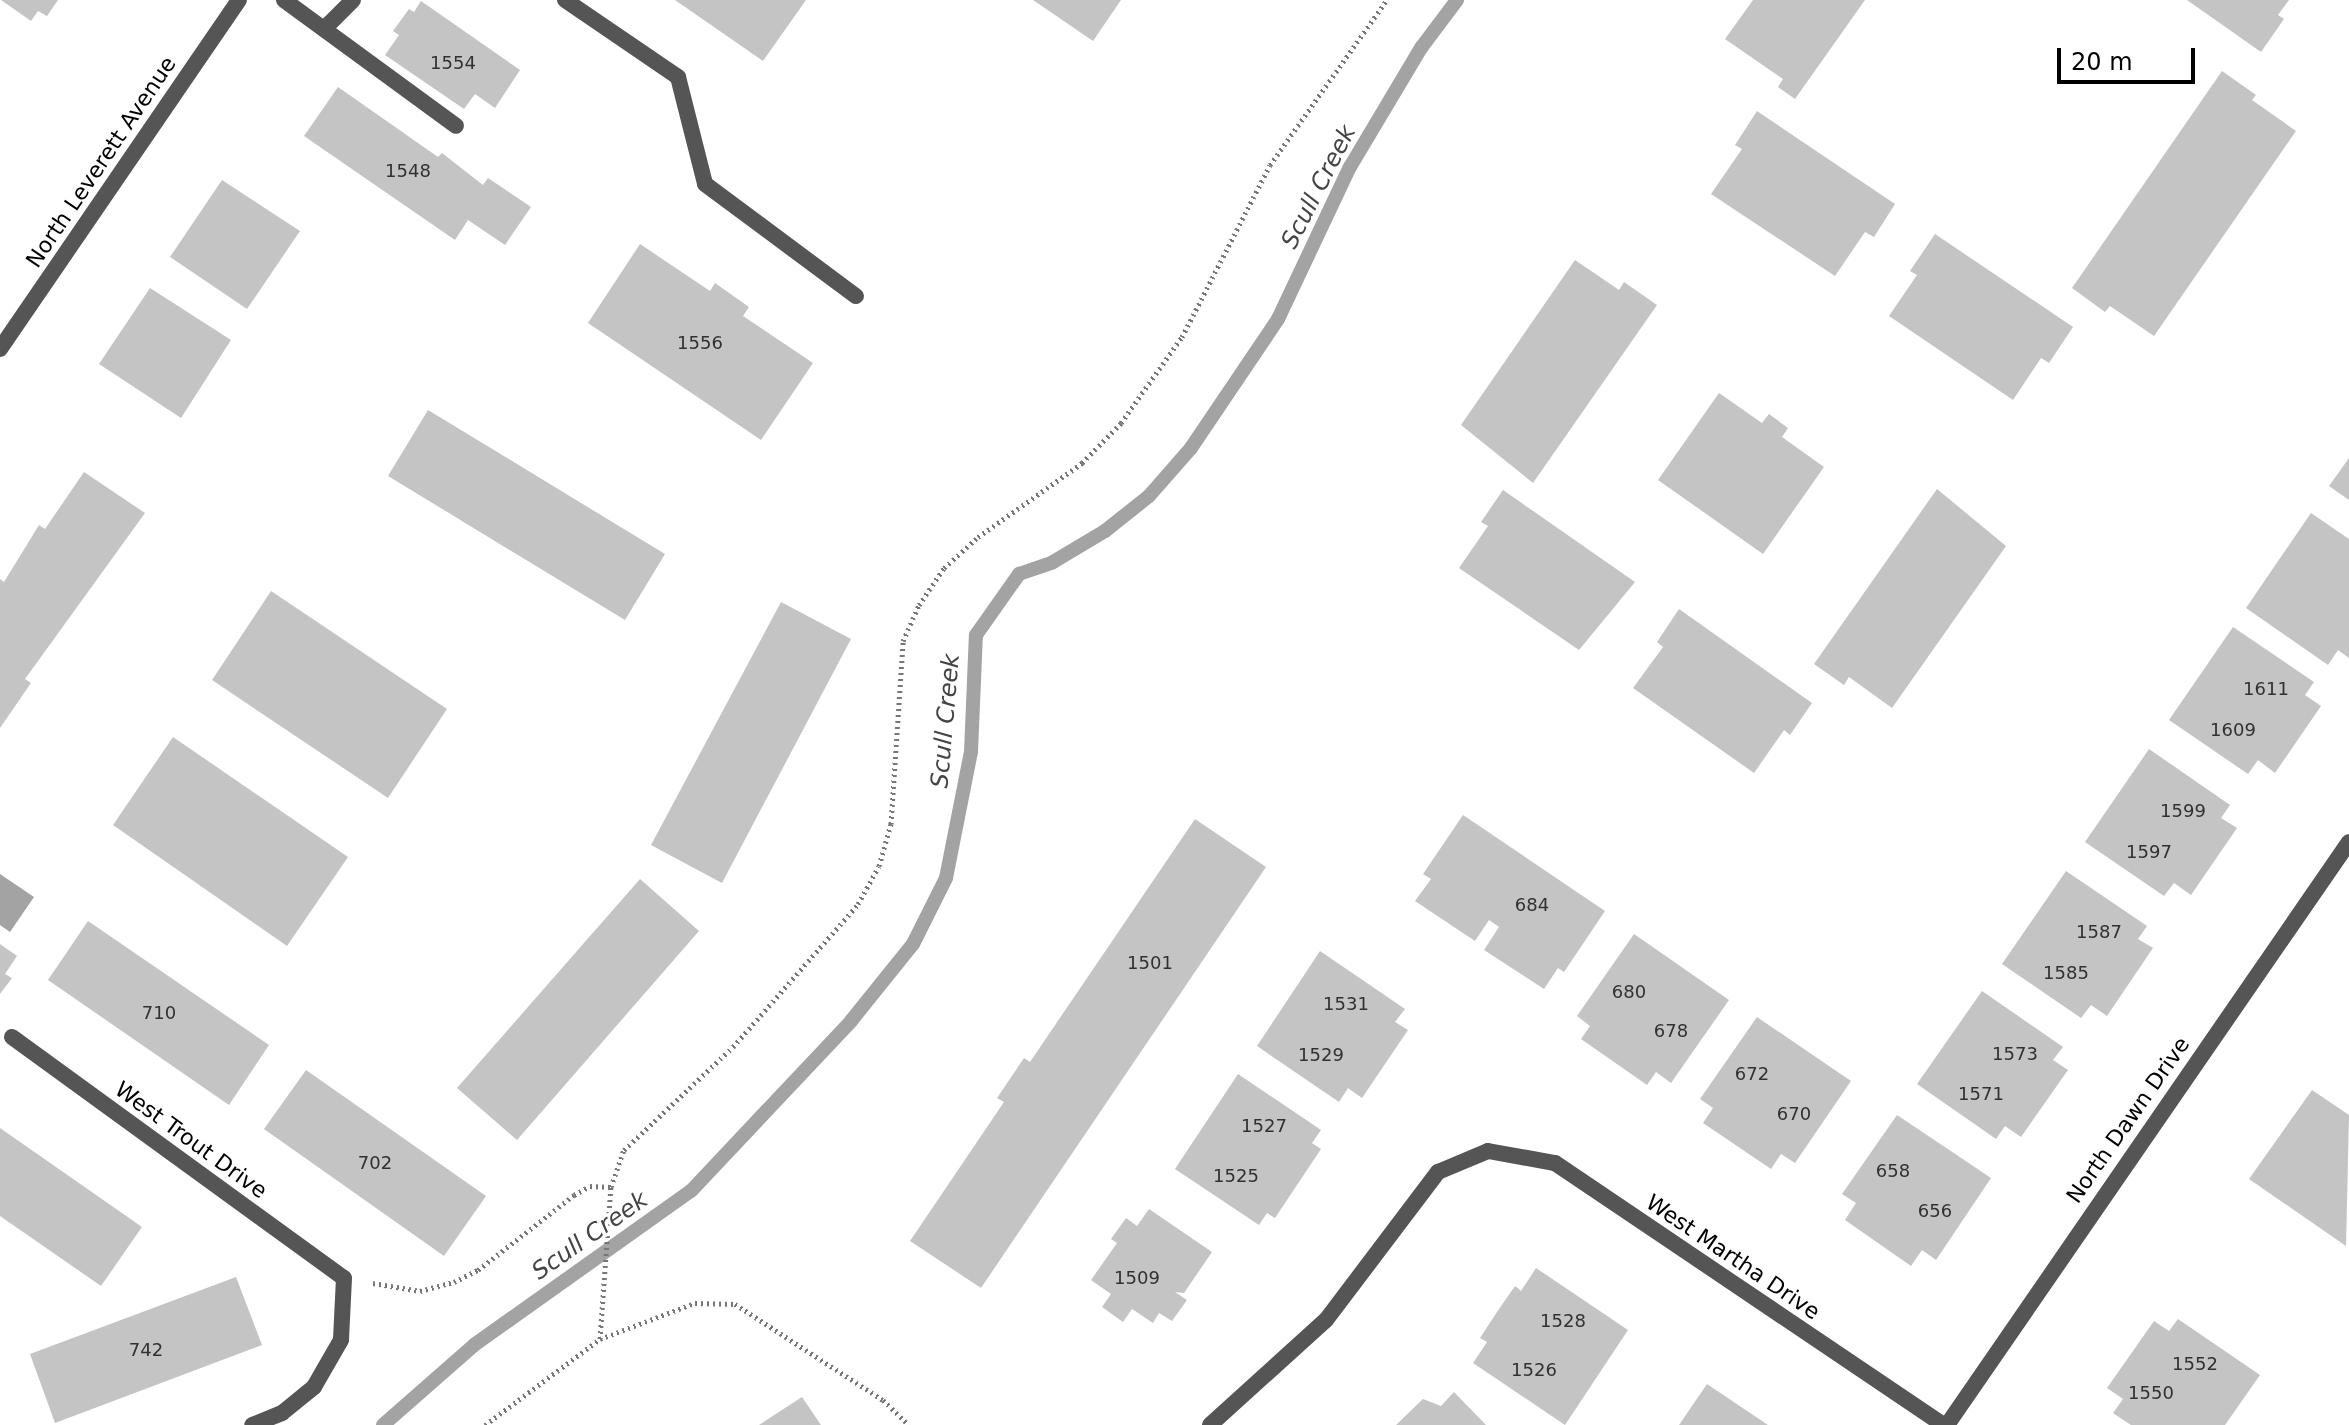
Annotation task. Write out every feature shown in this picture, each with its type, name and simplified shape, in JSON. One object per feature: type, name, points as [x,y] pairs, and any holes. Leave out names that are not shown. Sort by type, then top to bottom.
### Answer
[{"type":"street","name":"North Leverett Avenue","points":[[0,349],[239,0]]},
{"type":"street","points":[[284,0],[456,126]]},
{"type":"street","points":[[324,29],[353,0]]},
{"type":"street","points":[[565,0],[678,77],[705,184],[856,296]]},
{"type":"street","name":"North Dawn Drive","points":[[1945,1425],[2349,842]]},
{"type":"street","name":"West Trout Drive","points":[[12,1037],[344,1278]]},
{"type":"street","name":"West Martha Drive","points":[[1210,1425],[1326,1320],[1438,1172],[1488,1151],[1555,1163],[1945,1425]]},
{"type":"street","points":[[252,1425],[282,1413],[314,1387],[341,1340],[344,1278]]},
{"type":"path","points":[[600,1339],[611,1187],[624,1150],[733,1047],[865,891],[891,824],[903,641],[919,605],[944,568],[978,537],[1082,463],[1121,423],[1182,337],[1270,165],[1387,0]]},
{"type":"path","points":[[344,1278],[420,1291],[454,1282],[478,1270],[574,1195],[590,1186],[611,1187]]},
{"type":"path","points":[[485,1425],[600,1339],[695,1303],[735,1304],[883,1400],[909,1425]]},
{"type":"shaded area","points":[[0,874],[34,897],[10,932],[0,925]]},
{"type":"building","points":[[1,0],[58,0],[47,16],[38,11],[31,21]]},
{"type":"building","points":[[675,0],[806,0],[763,61]]},
{"type":"building","points":[[1033,0],[1121,0],[1093,41]]},
{"type":"building","points":[[1753,0],[1865,0],[1795,99],[1778,87],[1783,79],[1725,39]]},
{"type":"building","points":[[2187,0],[2289,0],[2278,15],[2284,19],[2261,52]]},
{"type":"building","points":[[421,1],[520,70],[495,108],[475,94],[464,109],[385,55],[399,35],[393,31],[409,9],[414,12]]},
{"type":"building","points":[[2222,71],[2256,95],[2252,100],[2296,131],[2154,336],[2110,306],[2105,312],[2072,288]]},
{"type":"building","points":[[338,87],[438,157],[442,153],[483,185],[488,178],[531,207],[505,245],[468,220],[455,240],[304,136]]},
{"type":"building","points":[[1757,111],[1895,204],[1874,237],[1865,232],[1835,276],[1711,194],[1742,149],[1735,145]]},
{"type":"building","points":[[222,180],[300,231],[247,309],[170,257]]},
{"type":"building","points":[[1935,234],[2073,327],[2049,363],[2041,358],[2013,400],[1889,316],[1917,275],[1910,271]]},
{"type":"building","points":[[640,244],[710,291],[715,283],[749,307],[743,316],[813,363],[761,440],[588,323]]},
{"type":"building","points":[[1575,260],[1619,290],[1624,282],[1657,305],[1533,483],[1461,425]]},
{"type":"building","points":[[150,288],[231,340],[181,418],[99,364]]},
{"type":"building","points":[[1719,393],[1762,423],[1769,414],[1788,428],[1782,437],[1824,467],[1763,554],[1658,480]]},
{"type":"building","points":[[428,410],[665,554],[625,620],[388,476]]},
{"type":"building","points":[[2349,458],[2349,500],[2329,486]]},
{"type":"building","points":[[84,472],[145,513],[25,679],[31,683],[0,728],[0,579],[4,582],[39,525],[45,529]]},
{"type":"building","points":[[1937,489],[2006,546],[1892,708],[1849,677],[1844,685],[1814,664]]},
{"type":"building","points":[[1503,490],[1635,582],[1579,650],[1459,568],[1488,526],[1481,522]]},
{"type":"building","points":[[2311,513],[2349,539],[2349,658],[2338,650],[2328,665],[2246,608]]},
{"type":"building","points":[[271,591],[447,709],[388,798],[212,680]]},
{"type":"building","points":[[781,602],[851,639],[722,883],[651,845]]},
{"type":"building","points":[[1679,609],[1812,703],[1790,735],[1784,730],[1754,773],[1633,688],[1663,647],[1657,642]]},
{"type":"building","points":[[2233,627],[2314,682],[2305,695],[2321,706],[2275,773],[2258,760],[2248,774],[2169,720]]},
{"type":"building","points":[[173,737],[348,857],[287,946],[113,825]]},
{"type":"building","points":[[2149,749],[2230,805],[2221,818],[2237,828],[2191,895],[2174,883],[2164,896],[2085,842]]},
{"type":"building","points":[[1463,815],[1605,911],[1564,972],[1558,968],[1544,989],[1484,950],[1499,927],[1489,920],[1475,941],[1415,901],[1431,879],[1423,874]]},
{"type":"building","points":[[1195,819],[1266,867],[981,1288],[910,1241],[1004,1102],[997,1098],[1024,1058],[1030,1062]]},
{"type":"building","points":[[2066,871],[2147,926],[2138,939],[2153,948],[2107,1016],[2091,1005],[2081,1018],[2002,964]]},
{"type":"building","points":[[640,879],[699,931],[517,1140],[457,1088]]},
{"type":"building","points":[[88,921],[269,1045],[229,1105],[48,980]]},
{"type":"building","points":[[1634,934],[1729,1000],[1671,1083],[1656,1072],[1647,1085],[1581,1039],[1590,1026],[1577,1016]]},
{"type":"building","points":[[0,944],[17,956],[5,974],[12,978],[0,994]]},
{"type":"building","points":[[1320,951],[1405,1009],[1395,1022],[1408,1030],[1362,1098],[1348,1088],[1339,1102],[1257,1046]]},
{"type":"building","points":[[1982,991],[2063,1047],[2053,1060],[2068,1070],[2021,1137],[2005,1126],[1996,1139],[1917,1084]]},
{"type":"building","points":[[1757,1017],[1851,1081],[1795,1163],[1781,1154],[1771,1169],[1703,1123],[1713,1108],[1700,1099]]},
{"type":"building","points":[[306,1070],[486,1196],[444,1256],[264,1129]]},
{"type":"building","points":[[1238,1074],[1321,1130],[1312,1143],[1321,1149],[1275,1218],[1267,1213],[1259,1225],[1175,1169]]},
{"type":"building","points":[[2312,1090],[2349,1115],[2346,1246],[2249,1179]]},
{"type":"building","points":[[1897,1115],[1991,1178],[1936,1260],[1922,1250],[1911,1266],[1845,1220],[1856,1203],[1842,1194]]},
{"type":"building","points":[[0,1128],[142,1227],[101,1286],[0,1216]]},
{"type":"building","points":[[1149,1209],[1212,1252],[1184,1293],[1175,1292],[1187,1300],[1172,1321],[1159,1313],[1153,1323],[1132,1309],[1123,1322],[1102,1307],[1111,1294],[1091,1280],[1117,1243],[1111,1239],[1126,1218],[1137,1226]]},
{"type":"building","points":[[1536,1268],[1628,1330],[1565,1425],[1473,1363],[1487,1342],[1480,1338],[1497,1312],[1515,1286],[1521,1291]]},
{"type":"building","points":[[236,1277],[262,1345],[55,1423],[30,1354]]},
{"type":"building","points":[[2178,1319],[2260,1375],[2225,1425],[2131,1425],[2113,1413],[2123,1399],[2107,1388],[2154,1321],[2169,1331]]},
{"type":"building","points":[[1707,1384],[1768,1425],[1679,1425]]},
{"type":"building","points":[[1454,1392],[1486,1425],[1396,1425],[1423,1399],[1441,1406]]},
{"type":"building","points":[[802,1397],[821,1425],[759,1425]]},
{"type":"waterway","name":"Scull Creek","points":[[383,1425],[474,1345],[691,1191],[851,1021],[913,944],[946,878],[971,752],[976,635],[1019,574],[1053,562],[1105,531],[1149,496],[1191,448],[1278,319],[1350,167],[1421,48],[1457,0]]}]
